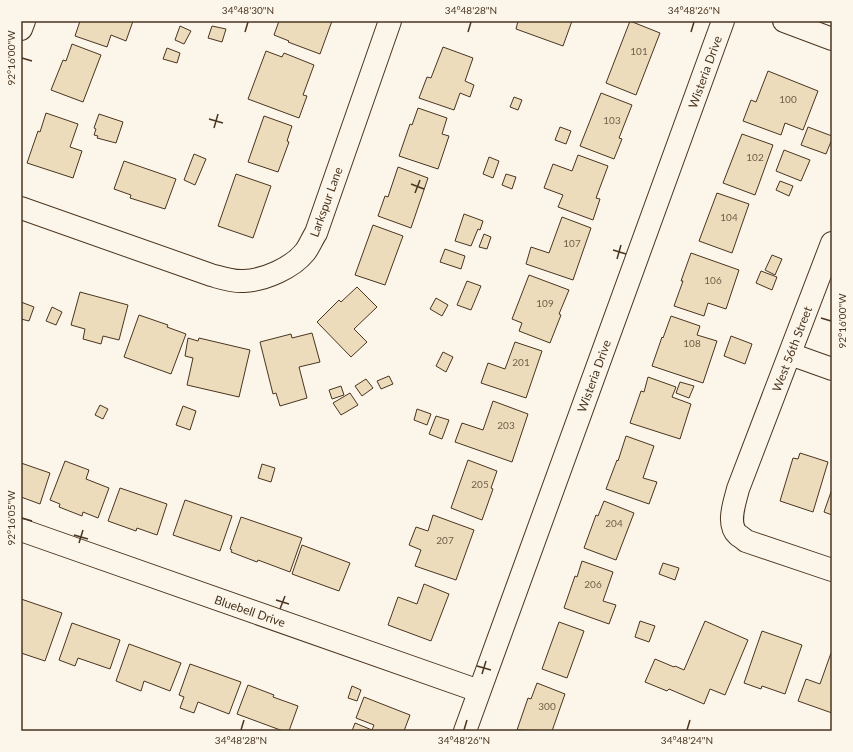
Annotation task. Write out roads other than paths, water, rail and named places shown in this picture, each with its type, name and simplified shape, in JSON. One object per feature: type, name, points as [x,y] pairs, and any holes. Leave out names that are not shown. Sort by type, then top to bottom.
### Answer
[{"type":"street","points":[[21,29],[24,21]]},
{"type":"street","name":"Larkspur Lane","points":[[21,208],[229,280],[244,281],[262,279],[288,267],[305,252],[316,233],[390,21]]},
{"type":"street","name":"Wisteria Drive","points":[[465,731],[723,21]]},
{"type":"street","points":[[794,23],[832,39]]},
{"type":"street","name":"West 56th Street","points":[[832,243],[738,489],[733,512],[733,525],[737,534],[746,541],[832,570]]},
{"type":"street","points":[[790,354],[832,369]]},
{"type":"street","name":"Bluebell Drive","points":[[21,530],[479,691]]}]
